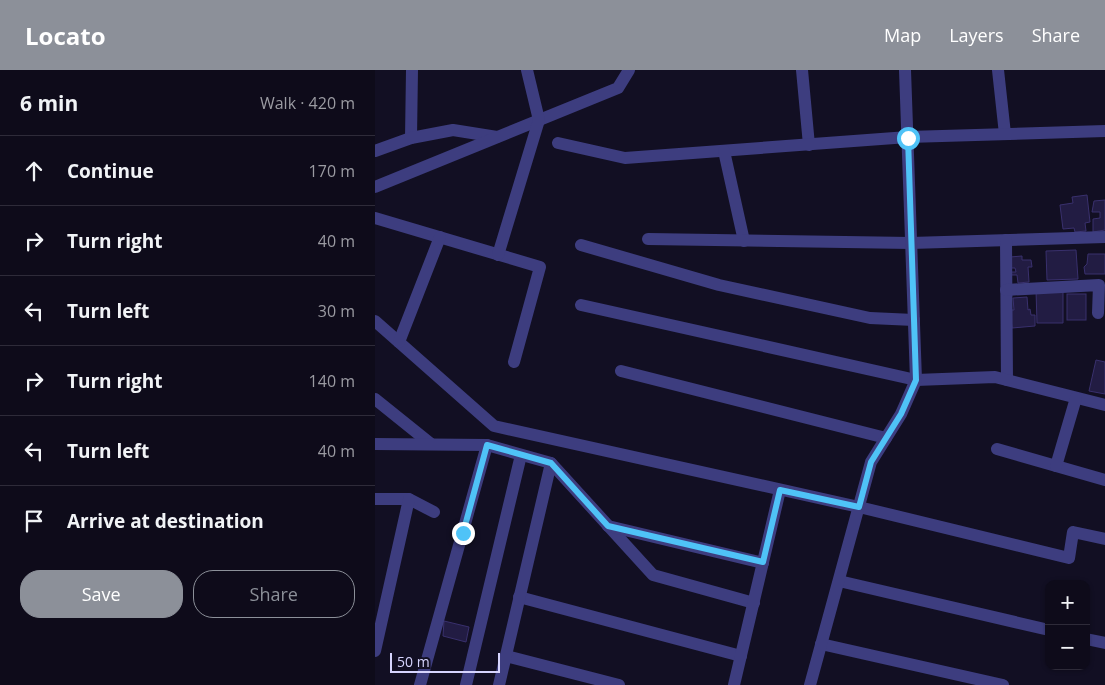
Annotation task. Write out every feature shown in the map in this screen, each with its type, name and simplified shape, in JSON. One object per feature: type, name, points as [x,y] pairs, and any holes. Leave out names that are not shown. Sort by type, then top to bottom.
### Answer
[{"type":"street","points":[[411,138],[413,70]]},
{"type":"street","points":[[497,255],[539,120],[527,70]]},
{"type":"street","points":[[375,187],[618,88],[629,70]]},
{"type":"street","points":[[802,70],[809,145]]},
{"type":"street","points":[[811,685],[871,462],[901,414],[916,380],[905,70]]},
{"type":"street","points":[[998,70],[1005,134]]},
{"type":"street","points":[[375,151],[411,138],[453,130],[497,137]]},
{"type":"street","points":[[558,143],[625,158],[908,138],[1105,131]]},
{"type":"street","points":[[725,151],[744,241]]},
{"type":"street","points":[[375,218],[540,267],[514,362]]},
{"type":"street","points":[[399,342],[440,237]]},
{"type":"street","points":[[648,239],[911,243],[1105,237]]},
{"type":"street","points":[[1006,240],[1007,380]]},
{"type":"street","points":[[581,245],[719,284],[871,318],[914,320]]},
{"type":"street","points":[[1006,290],[1099,285],[1097,313]]},
{"type":"street","points":[[581,305],[916,380],[995,377],[1105,405]]},
{"type":"street","points":[[375,321],[495,426],[859,507],[1069,558],[1073,532],[1105,539]]},
{"type":"street","points":[[621,370],[886,438]]},
{"type":"street","points":[[1055,466],[1076,398]]},
{"type":"street","points":[[375,399],[431,444]]},
{"type":"street","points":[[375,444],[487,445],[551,463],[653,575],[754,603]]},
{"type":"street","points":[[420,685],[487,445]]},
{"type":"street","points":[[997,448],[1105,480]]},
{"type":"street","points":[[466,685],[521,455]]},
{"type":"street","points":[[499,685],[551,463]]},
{"type":"street","points":[[734,685],[780,490]]},
{"type":"street","points":[[375,499],[409,499],[434,512]]},
{"type":"street","points":[[375,651],[409,499]]},
{"type":"street","points":[[608,526],[763,562]]},
{"type":"street","points":[[839,581],[1045,629]]},
{"type":"street","points":[[519,597],[741,656]]},
{"type":"street","points":[[1090,639],[1105,643]]},
{"type":"street","points":[[821,644],[1003,685]]},
{"type":"street","points":[[506,656],[619,685]]},
{"type":"building","points":[[1087,195],[1090,222],[1085,223],[1086,231],[1075,232],[1074,228],[1063,229],[1060,205],[1073,203],[1072,197]]},
{"type":"building","points":[[1105,200],[1105,230],[1093,232],[1093,219],[1100,218],[1100,212],[1092,212],[1094,201]]},
{"type":"building","points":[[1076,250],[1078,279],[1047,280],[1046,251]]},
{"type":"building","points":[[1088,254],[1105,254],[1105,274],[1085,274],[1084,267],[1087,264]]},
{"type":"building","points":[[1022,256],[1022,260],[1031,260],[1032,267],[1028,267],[1029,282],[1018,283],[1017,275],[1010,275],[1010,272],[1016,272],[1015,268],[1011,268],[1010,257]]},
{"type":"building","points":[[1036,290],[1063,291],[1063,323],[1037,323]]},
{"type":"building","points":[[1067,294],[1086,294],[1086,320],[1067,320]]},
{"type":"building","points":[[1027,297],[1028,310],[1030,309],[1031,315],[1035,315],[1035,326],[1012,328],[1010,310],[1014,310],[1013,298]]},
{"type":"building","points":[[1096,360],[1105,362],[1105,394],[1089,391]]},
{"type":"building","points":[[444,621],[469,627],[466,642],[443,636]]},
{"type":"route","points":[[463,533],[487,445],[551,463],[608,526],[763,562],[780,490],[859,507],[871,462],[901,414],[916,380],[908,138]]}]
